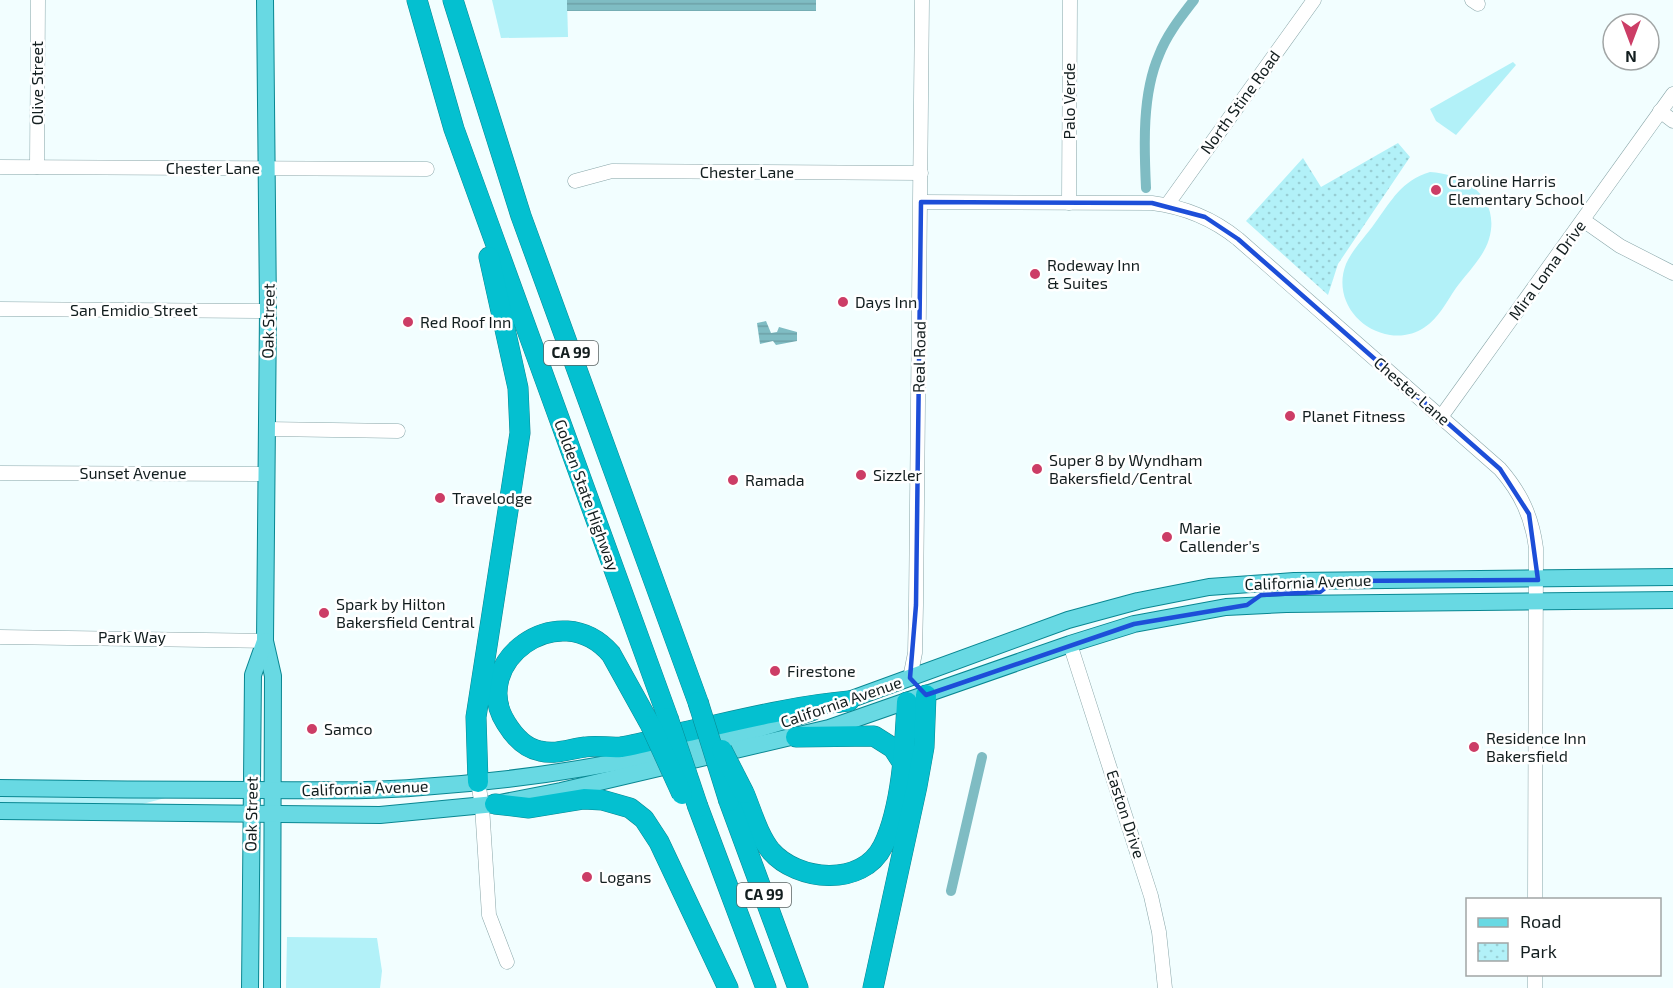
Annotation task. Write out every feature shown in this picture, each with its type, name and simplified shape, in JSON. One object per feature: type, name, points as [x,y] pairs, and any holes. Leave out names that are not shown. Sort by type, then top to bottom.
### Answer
[{"type":"highway","name":"Golden State Highway","points":[[417,0],[433,62],[469,172],[660,722]]},
{"type":"highway","name":"Golden State Highway","points":[[453,0],[521,216],[698,702],[736,797]]},
{"type":"highway","points":[[469,172],[513,361],[520,411],[518,456],[476,717],[478,782]]},
{"type":"highway","points":[[660,722],[603,645],[578,633],[554,632],[531,639],[511,655],[499,679],[499,704],[503,719],[520,742],[546,753],[590,746],[620,747],[773,711],[849,701]]},
{"type":"highway","points":[[873,988],[917,786],[924,747],[926,695]]},
{"type":"highway","points":[[736,797],[780,860],[808,874],[835,875],[860,867],[881,849],[894,812],[902,762],[907,702]]},
{"type":"highway","name":"CA 99","points":[[660,722],[766,988]]},
{"type":"highway","points":[[796,737],[874,736],[893,747],[902,762]]},
{"type":"highway","name":"CA 99","points":[[736,797],[798,988]]},
{"type":"highway","points":[[489,805],[529,808],[576,800],[602,800],[630,808],[644,819],[659,842],[728,988]]},
{"type":"main road","name":"Oak Street","points":[[265,0],[268,310],[264,641],[273,676],[272,988]]},
{"type":"main road","name":"California Avenue","points":[[0,788],[395,789],[478,782],[589,766],[711,741],[849,701],[1068,620],[1163,595],[1231,585],[1332,580],[1538,580],[1673,577]]},
{"type":"main road","points":[[1247,605],[1261,595],[1327,591],[1332,580]]},
{"type":"main road","points":[[1159,618],[1170,608],[1223,595],[1231,585]]},
{"type":"main road","points":[[1070,644],[1071,637],[1078,630],[1141,610],[1163,595]]},
{"type":"main road","name":"California Avenue","points":[[0,811],[380,815],[489,805],[796,737],[907,702],[1070,644],[1159,618],[1247,605],[1673,600]]},
{"type":"main road","name":"Oak Street","points":[[250,988],[253,675],[264,641]]},
{"type":"main road","points":[[910,678],[926,695]]},
{"type":"main road","points":[[907,702],[910,678]]},
{"type":"main road","points":[[517,777],[541,765],[620,747]]},
{"type":"street","name":"Olive Street","points":[[37,167],[38,0]]},
{"type":"street","name":"Real Road","points":[[910,678],[915,626],[922,0]]},
{"type":"street","name":"Palo Verde","points":[[1069,203],[1070,0]]},
{"type":"street","name":"North Stine Road","points":[[1167,205],[1314,0]]},
{"type":"street","name":"Mira Loma Drive","points":[[1441,417],[1673,94]]},
{"type":"street","points":[[1660,111],[1673,121]]},
{"type":"street","name":"Chester Lane","points":[[0,167],[427,169]]},
{"type":"street","name":"Chester Lane","points":[[575,181],[612,171],[921,173]]},
{"type":"street","name":"Chester Lane","points":[[921,202],[1167,205],[1205,217],[1231,233],[1500,469],[1521,497],[1534,532],[1538,580],[1535,898]]},
{"type":"street","points":[[1582,220],[1620,246],[1673,273]]},
{"type":"street","name":"San Emidio Street","points":[[0,309],[268,310]]},
{"type":"street","points":[[267,429],[398,431]]},
{"type":"street","name":"Sunset Avenue","points":[[0,473],[266,474]]},
{"type":"street","name":"Park Way","points":[[0,637],[264,641]]},
{"type":"street","name":"Easton Drive","points":[[1070,644],[1151,896],[1159,932],[1165,988]]},
{"type":"street","points":[[478,782],[489,805],[489,915],[507,962]]},
{"type":"highlighted area","points":[[921,202],[1152,203],[1205,217],[1238,239],[1500,469],[1529,514],[1538,580],[1334,581],[1320,592],[1261,595],[1247,605],[1134,624],[926,695],[910,678],[916,605]]},
{"type":"green space","points":[[492,0],[567,0],[568,37],[501,38]]},
{"type":"green space","points":[[1513,62],[1516,65],[1456,135],[1436,121],[1430,109]]},
{"type":"green space","points":[[1398,143],[1410,157],[1338,264],[1328,295],[1246,221],[1303,158],[1321,187]]},
{"type":"green space","points":[[1430,172],[1468,183],[1485,200],[1490,212],[1491,224],[1487,246],[1430,324],[1404,335],[1395,336],[1378,332],[1358,319],[1346,300],[1343,276],[1346,264],[1355,248],[1398,192],[1420,176]]},
{"type":"green space","points":[[0,795],[165,798],[139,805],[0,803]]},
{"type":"green space","points":[[287,937],[377,938],[382,971],[380,988],[286,988]]},
{"type":"shaded area","points":[[567,0],[816,0],[816,11],[567,11]]},
{"type":"shaded area","points":[[766,321],[771,333],[777,332],[779,327],[797,332],[797,341],[776,345],[773,341],[760,344],[757,323]]},
{"type":"waterway","points":[[1146,188],[1145,120],[1153,70],[1166,40],[1194,0]]},
{"type":"waterway","points":[[951,891],[982,757]]},
{"type":"place","name":"Caroline Harris Elementary School","points":[[1436,190]]},
{"type":"place","name":"Rodeway Inn & Suites","points":[[1035,274]]},
{"type":"place","name":"Days Inn","points":[[843,302]]},
{"type":"place","name":"Red Roof Inn","points":[[408,322]]},
{"type":"place","name":"Planet Fitness","points":[[1290,416]]},
{"type":"place","name":"Super 8 by Wyndham Bakersfield/Central","points":[[1037,469]]},
{"type":"place","name":"Sizzler","points":[[861,475]]},
{"type":"place","name":"Ramada","points":[[733,480]]},
{"type":"place","name":"Travelodge","points":[[440,498]]},
{"type":"place","name":"Marie Callender's","points":[[1167,537]]},
{"type":"place","name":"Spark by Hilton Bakersfield Central","points":[[324,613]]},
{"type":"place","name":"Firestone","points":[[775,671]]},
{"type":"place","name":"Samco","points":[[312,729]]},
{"type":"place","name":"Residence Inn Bakersfield","points":[[1474,747]]},
{"type":"place","name":"Logans","points":[[587,877]]}]
